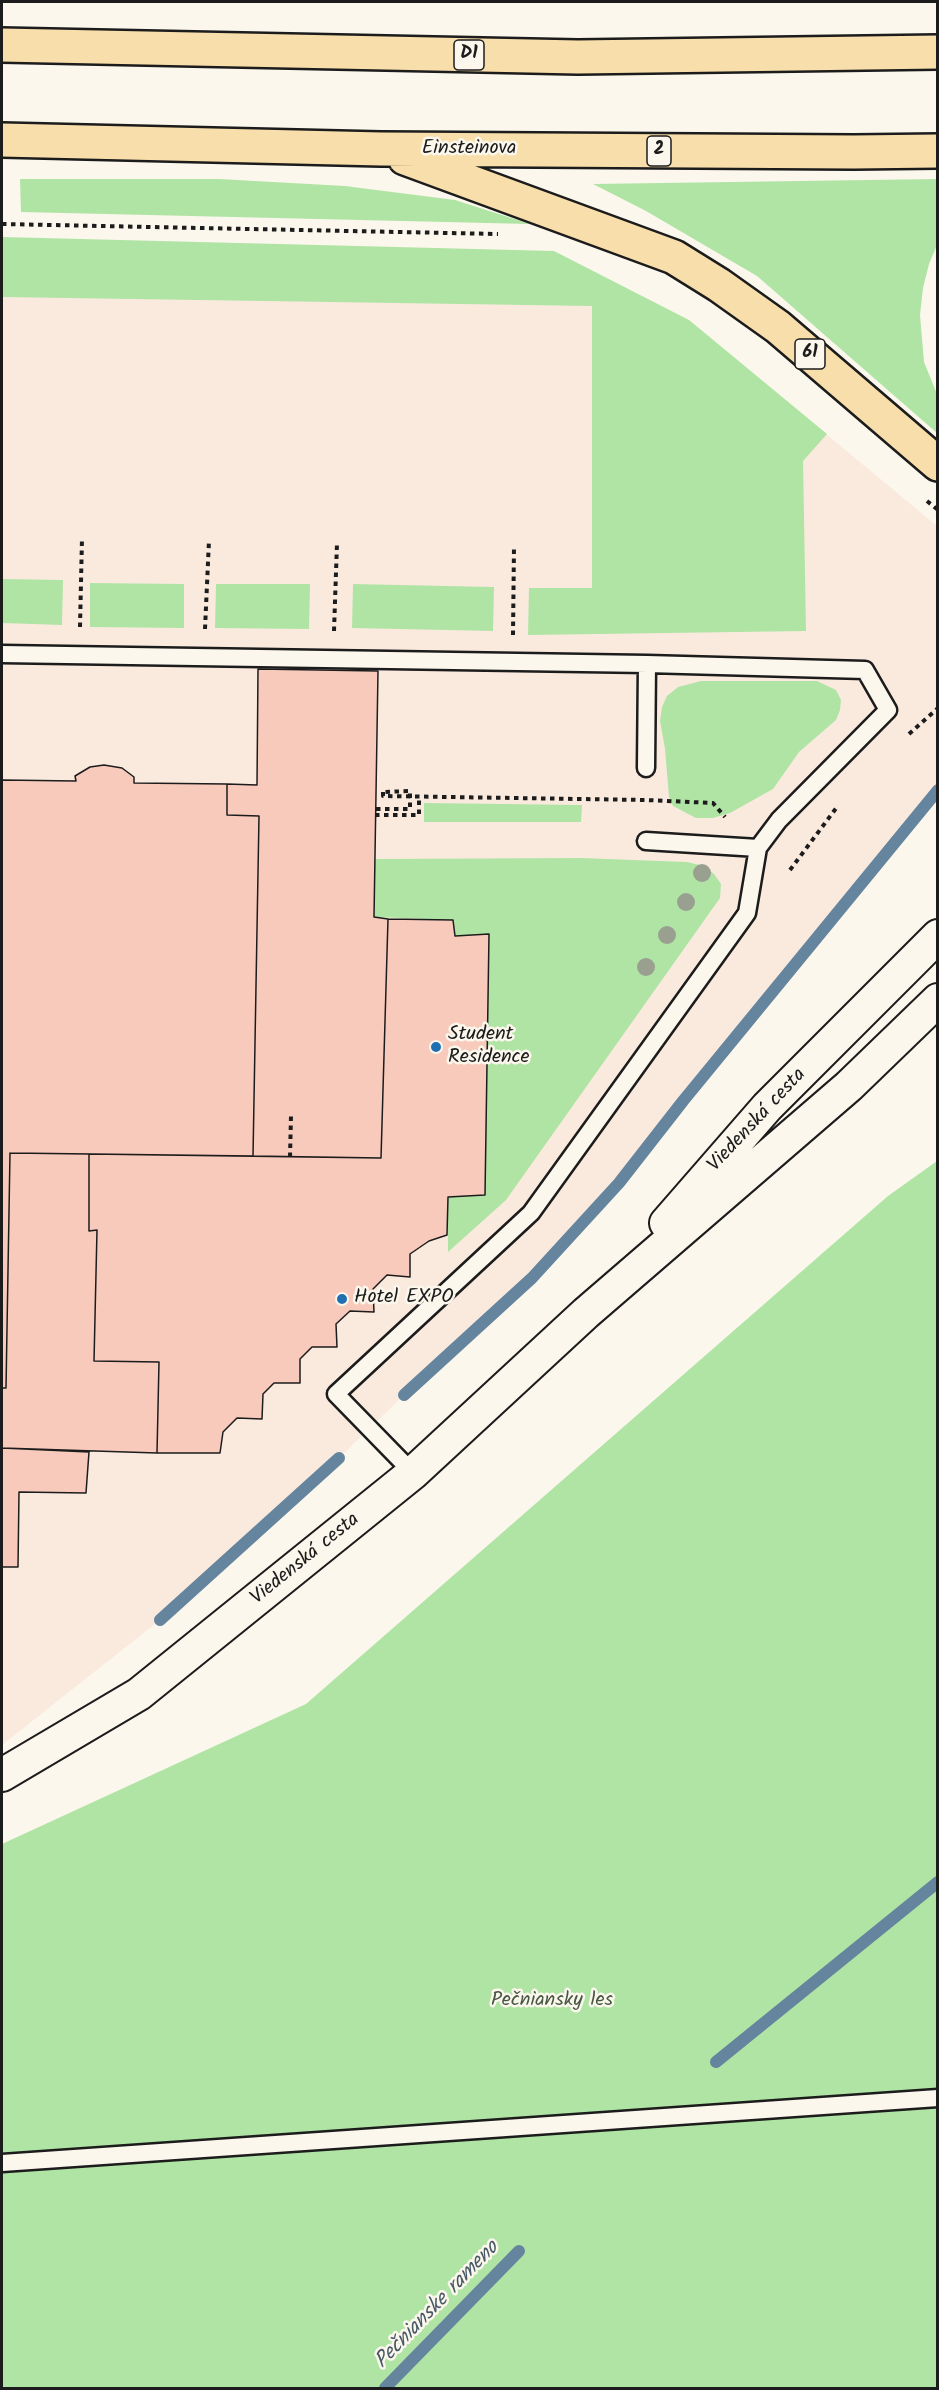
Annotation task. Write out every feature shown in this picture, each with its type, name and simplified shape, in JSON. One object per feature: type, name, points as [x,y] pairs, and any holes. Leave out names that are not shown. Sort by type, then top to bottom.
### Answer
[{"type":"main road","name":"D1","points":[[2,45],[578,57],[938,52]]},
{"type":"main road","name":"Einsteinova","points":[[2,140],[381,149],[938,151]]},
{"type":"main road","name":"61","points":[[381,149],[674,257],[719,285],[778,327],[938,464]]},
{"type":"street","name":"Viedenská cesta","points":[[586,1313],[767,1107],[938,936]]},
{"type":"street","name":"Viedenská cesta","points":[[2,1775],[139,1695],[413,1473],[586,1313],[849,1086],[938,1000]]},
{"type":"lane","points":[[2,654],[647,664],[865,670],[888,710],[779,820],[758,848],[747,913],[531,1213],[336,1394],[413,1473]]},
{"type":"lane","points":[[646,768],[647,664]]},
{"type":"lane","points":[[646,841],[758,848]]},
{"type":"lane","points":[[2,2163],[938,2098]]},
{"type":"path","points":[[2,224],[505,234]]},
{"type":"path","points":[[920,495],[938,510]]},
{"type":"path","points":[[79,655],[82,538]]},
{"type":"path","points":[[204,657],[209,540]]},
{"type":"path","points":[[333,659],[338,543]]},
{"type":"path","points":[[513,662],[514,546]]},
{"type":"path","points":[[903,741],[938,708]]},
{"type":"path","points":[[376,809],[410,809],[410,800],[410,791],[383,792],[383,796],[392,796],[401,796],[410,796],[419,796],[713,803],[728,820]]},
{"type":"path","points":[[375,815],[419,815],[419,796]]},
{"type":"path","points":[[790,870],[843,798]]},
{"type":"path","points":[[290,1157],[291,1116]]},
{"type":"shaded area","points":[[2,238],[308,248],[689,320],[937,526],[937,790],[683,1101],[619,1183],[532,1278],[339,1458],[160,1620],[2,1745]]},
{"type":"green space","points":[[20,179],[219,179],[345,186],[455,200],[530,224],[21,212]]},
{"type":"green space","points":[[937,179],[937,245],[923,288],[920,315],[924,362],[937,394],[937,433],[757,276],[646,211],[593,184]]},
{"type":"green space","points":[[2,237],[554,251],[689,320],[827,434],[803,461],[806,631],[528,635],[529,588],[592,588],[592,306],[2,297]]},
{"type":"green space","points":[[2,579],[63,580],[62,625],[2,623]]},
{"type":"green space","points":[[90,583],[184,584],[184,628],[90,627]]},
{"type":"green space","points":[[216,584],[310,584],[309,629],[215,628]]},
{"type":"green space","points":[[353,584],[494,587],[493,631],[352,628]]},
{"type":"green space","points":[[701,681],[817,681],[836,690],[841,700],[840,710],[836,720],[799,752],[773,789],[730,813],[713,818],[696,818],[673,806],[669,797],[660,721],[662,707],[667,696],[678,687]]},
{"type":"green space","points":[[424,803],[582,805],[581,822],[424,822]]},
{"type":"green space","points":[[581,858],[687,862],[704,866],[721,884],[720,898],[506,1200],[448,1252],[448,1197],[485,1195],[488,934],[455,936],[452,920],[374,917],[375,859]]},
{"type":"green space","name":"Pečniansky les","points":[[937,1161],[937,2388],[2,2388],[2,1844],[306,1704],[888,1196]]},
{"type":"building","points":[[258,669],[378,671],[374,917],[388,919],[381,1158],[253,1156],[259,816],[227,815],[227,784],[257,785]]},
{"type":"building","points":[[104,765],[122,768],[134,777],[134,783],[227,784],[227,815],[259,816],[253,1156],[10,1153],[6,1388],[2,1388],[2,780],[76,781],[75,776],[90,767]]},
{"type":"building","points":[[388,919],[453,920],[455,936],[489,934],[485,1195],[448,1197],[447,1235],[429,1241],[410,1254],[410,1277],[387,1275],[373,1289],[374,1312],[350,1311],[336,1324],[337,1347],[312,1347],[300,1359],[300,1383],[274,1383],[263,1394],[262,1419],[237,1418],[223,1432],[220,1453],[157,1453],[159,1362],[94,1361],[97,1230],[89,1231],[89,1154],[381,1158]]},
{"type":"building","points":[[10,1153],[89,1154],[89,1231],[97,1230],[94,1361],[159,1362],[157,1453],[2,1448],[2,1388],[6,1388]]},
{"type":"building","points":[[2,1448],[89,1452],[86,1493],[19,1492],[18,1567],[2,1567]]},
{"type":"waterway","points":[[404,1395],[532,1278],[619,1183],[683,1101],[938,790]]},
{"type":"waterway","points":[[160,1620],[339,1458]]},
{"type":"waterway","points":[[716,2062],[938,1882]]},
{"type":"waterway","name":"Pečnianske rameno","points":[[385,2388],[519,2251]]},
{"type":"place","name":"Student Residence","points":[[436,1047]]},
{"type":"place","name":"Hotel EXPO","points":[[342,1299]]}]
